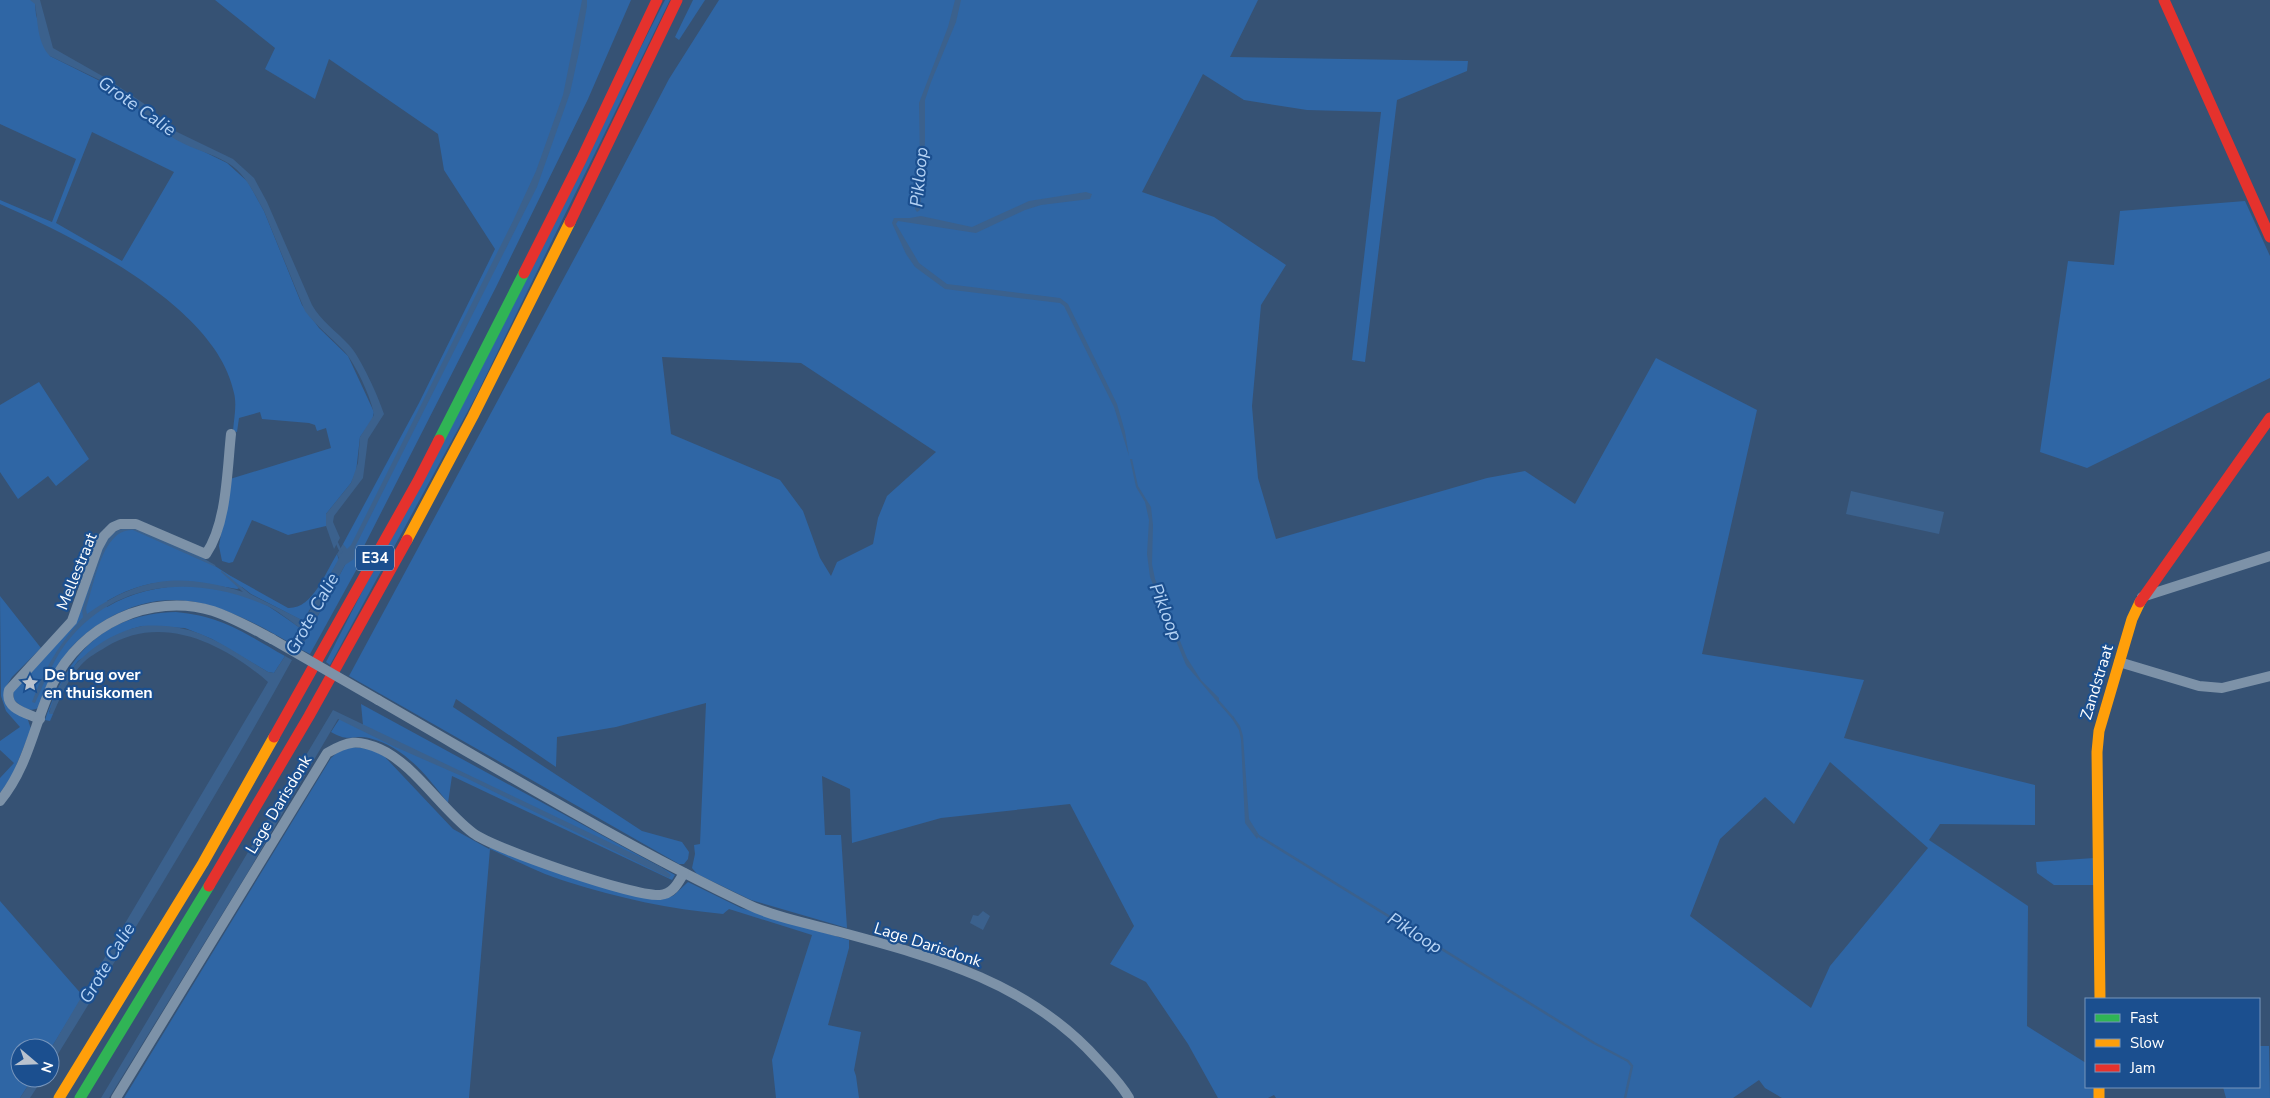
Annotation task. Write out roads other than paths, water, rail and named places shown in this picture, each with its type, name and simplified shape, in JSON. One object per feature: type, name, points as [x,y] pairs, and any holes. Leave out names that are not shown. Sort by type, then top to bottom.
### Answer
[{"type":"main road","name":"E34","points":[[59,1098],[203,863],[418,481],[581,160],[657,0]]},
{"type":"main road","name":"E34","points":[[80,1098],[214,880],[356,632],[467,427],[600,164],[677,0]]},
{"type":"main road","points":[[2164,0],[2270,237]]},
{"type":"main road","name":"Zandstraat","points":[[2100,998],[2097,752],[2104,708],[2132,620],[2142,598],[2270,418]]},
{"type":"street","name":"Mellestraat","points":[[40,719],[14,707],[9,699],[10,690],[72,621],[98,547],[104,536],[120,524],[136,524],[206,554],[215,540],[219,528],[231,434]]},
{"type":"street","points":[[2142,598],[2270,556]]},
{"type":"street","name":"Lage Darisdonk","points":[[0,801],[21,769],[53,684],[68,657],[77,647],[107,625],[132,613],[170,606],[191,606],[213,611],[236,620],[272,639],[617,838],[684,874],[752,907],[937,960],[992,981],[1044,1012],[1074,1035],[1124,1089],[1129,1098]]},
{"type":"street","points":[[2119,662],[2200,686],[2222,688],[2270,676]]},
{"type":"street","name":"Lage Darisdonk","points":[[116,1098],[327,753],[346,742],[366,743],[382,750],[405,767],[457,821],[475,835],[496,846],[602,882],[644,894],[661,895],[674,890],[684,874]]},
{"type":"water","points":[[30,0],[40,0],[53,48],[104,77],[104,82],[50,56],[40,38],[35,4]]},
{"type":"water","points":[[582,0],[587,0],[587,6],[570,93],[537,187],[355,547],[354,559],[345,565],[300,649],[292,644],[300,628],[265,605],[214,589],[162,588],[138,593],[114,603],[92,617],[66,643],[51,668],[35,703],[32,702],[53,657],[66,637],[83,617],[82,610],[105,543],[110,536],[121,529],[137,529],[147,533],[198,556],[216,567],[133,530],[122,532],[114,538],[101,560],[86,609],[87,614],[126,592],[144,585],[162,582],[200,582],[243,592],[221,570],[250,594],[304,621],[337,562],[339,558],[337,554],[343,544],[347,549],[351,545],[513,221],[536,171],[563,95]]},
{"type":"water","points":[[955,0],[961,0],[956,22],[925,100],[925,141],[920,210],[917,212],[915,209],[920,161],[919,103],[948,27]]},
{"type":"water","points":[[112,82],[149,107],[175,131],[233,159],[254,178],[267,202],[312,305],[324,321],[353,350],[369,378],[384,414],[368,439],[363,478],[334,516],[333,522],[340,538],[334,549],[326,526],[326,514],[351,483],[358,463],[360,437],[374,415],[362,382],[344,351],[305,311],[264,211],[240,173],[228,163],[169,135],[133,104],[109,87],[108,84]]},
{"type":"water","points":[[1086,192],[1092,194],[1090,199],[1041,205],[1025,210],[976,233],[898,221],[896,224],[919,263],[947,284],[1060,298],[1068,304],[1117,404],[1129,456],[1114,407],[1064,306],[1060,303],[945,289],[915,267],[906,254],[892,223],[894,218],[921,216],[972,227],[1029,201]]},
{"type":"water","points":[[1130,459],[1132,459],[1138,486],[1151,507],[1153,525],[1152,564],[1155,579],[1187,658],[1201,680],[1219,698],[1219,704],[1186,665],[1150,577],[1147,554],[1149,520],[1145,502],[1136,487]]},
{"type":"water","points":[[1851,491],[1944,512],[1939,534],[1846,514]]},
{"type":"water","points":[[142,626],[161,626],[194,632],[223,645],[268,672],[274,673],[285,656],[292,660],[204,814],[60,1051],[60,1038],[57,1038],[268,682],[251,668],[212,645],[191,637],[149,632],[127,637],[93,655],[76,670],[53,714],[49,714],[54,698],[71,669],[96,646],[126,631]]},
{"type":"water","points":[[333,710],[661,867],[671,875],[669,878],[466,778],[338,719],[248,872],[109,1098],[101,1098]]},
{"type":"water","points":[[1233,716],[1240,726],[1243,736],[1249,819],[1259,835],[1257,839],[1245,823],[1241,740],[1239,730],[1231,717]]},
{"type":"water","points":[[983,911],[990,916],[983,930],[970,923],[973,915],[978,916]]},
{"type":"water","points":[[26,1088],[36,1088],[30,1098],[20,1098]]},
{"type":"waterway","name":"Grote Calie","points":[[336,541],[341,552]]},
{"type":"waterway","name":"Pikloop","points":[[1219,702],[1233,718]]},
{"type":"waterway","name":"Pikloop","points":[[1257,835],[1594,1043],[1628,1061],[1632,1066],[1625,1098]]},
{"type":"place","name":"De brug over en thuiskomen","points":[[30,683]]}]
